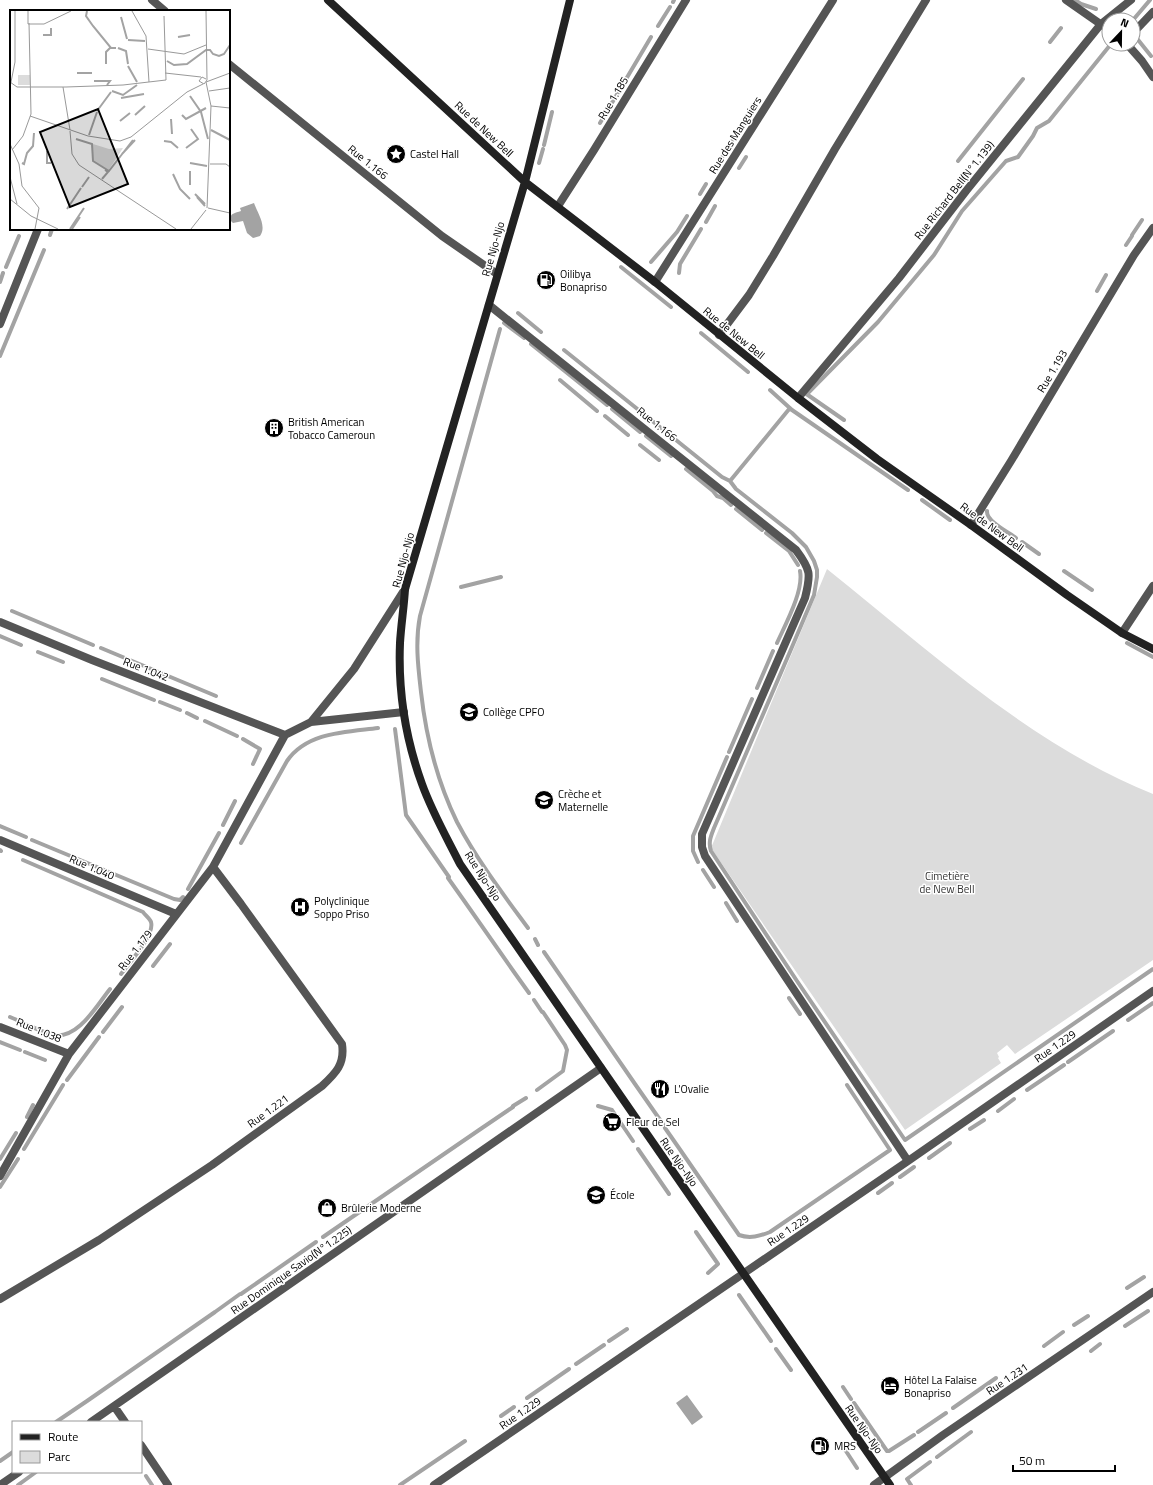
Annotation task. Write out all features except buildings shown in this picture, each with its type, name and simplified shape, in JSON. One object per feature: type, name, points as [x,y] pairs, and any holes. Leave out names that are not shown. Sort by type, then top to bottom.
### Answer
[{"type":"main road","name":"Rue de New Bell","points":[[328,0],[525,182],[655,282],[719,336],[877,459],[1122,633],[1153,649]]},
{"type":"main road","name":"Rue Njo-Njo","points":[[570,0],[525,182],[405,589],[400,643],[404,712],[411,749],[422,784],[460,864],[887,1481]]},
{"type":"street","points":[[152,0],[164,10]]},
{"type":"street","name":"Rue 1.185","points":[[558,206],[686,0]]},
{"type":"street","name":"Rue des Manguiers","points":[[655,282],[833,0]]},
{"type":"street","points":[[719,336],[773,256],[835,149],[926,0]]},
{"type":"street","points":[[1066,0],[1101,24]]},
{"type":"street","name":"Rue Richard Bell(N°1.139)","points":[[1116,12],[1131,0]]},
{"type":"street","points":[[1141,25],[1153,12]]},
{"type":"street","name":"Rue Richard Bell(N°1.139)","points":[[798,398],[899,278],[966,191],[1101,24]]},
{"type":"street","points":[[1134,52],[1153,77]]},
{"type":"street","name":"Rue 1.166","points":[[230,65],[442,236],[497,274]]},
{"type":"street","name":"Rue 1.193","points":[[970,525],[1011,461],[1134,255],[1153,228]]},
{"type":"street","points":[[0,324],[38,230]]},
{"type":"street","name":"Rue 1.166","points":[[489,305],[796,550],[807,564],[809,582],[804,598],[702,834],[702,847],[705,856],[758,938],[908,1161]]},
{"type":"street","points":[[1122,633],[1153,586]]},
{"type":"street","points":[[311,722],[354,669],[405,589]]},
{"type":"street","name":"Rue 1.042","points":[[0,622],[92,660],[285,735]]},
{"type":"street","points":[[285,735],[311,722],[404,712]]},
{"type":"street","name":"Rue 1.179","points":[[0,1176],[69,1054],[213,867],[285,735]]},
{"type":"street","name":"Rue 1.040","points":[[0,840],[176,914]]},
{"type":"street","name":"Rue 1.221","points":[[0,1299],[99,1240],[212,1165],[322,1086],[332,1077],[340,1066],[344,1055],[342,1044],[213,867]]},
{"type":"street","name":"Rue 1.229","points":[[434,1485],[908,1161],[1153,991]]},
{"type":"street","name":"Rue 1.038","points":[[0,1027],[69,1054]]},
{"type":"street","name":"Rue Dominique Savio(N°1.225)","points":[[92,1421],[601,1068]]},
{"type":"street","name":"Rue 1.231","points":[[874,1485],[887,1481],[950,1431],[1153,1292]]},
{"type":"street","points":[[114,1406],[124,1421]]},
{"type":"street","points":[[142,1447],[168,1485]]},
{"type":"street","points":[[0,1485],[18,1473]]},
{"type":"green space","name":"Cimetière de New Bell","points":[[827,569],[982,694],[1064,749],[1108,773],[1153,794],[1153,960],[1015,1054],[1007,1045],[997,1053],[1001,1063],[905,1130],[711,848]]},
{"type":"shaded area","points":[[254,203],[263,228],[260,236],[253,238],[247,233],[243,221],[233,223],[230,218],[235,213],[241,211],[240,208]]},
{"type":"shaded area","points":[[687,1395],[703,1417],[692,1425],[676,1403]]},
{"type":"waterway","points":[[1075,0],[1081,4],[1096,9]]},
{"type":"waterway","points":[[1140,12],[1150,0]]},
{"type":"waterway","points":[[658,26],[670,7]]},
{"type":"waterway","points":[[1050,42],[1061,28]]},
{"type":"waterway","points":[[600,123],[651,37]]},
{"type":"waterway","points":[[1141,44],[1151,56]]},
{"type":"waterway","points":[[807,394],[878,322],[934,255],[962,211],[1006,161],[1018,157],[1037,128],[1049,121],[1105,52]]},
{"type":"waterway","points":[[958,161],[1023,79]]},
{"type":"waterway","points":[[544,145],[552,112]]},
{"type":"waterway","points":[[718,164],[746,118]]},
{"type":"waterway","points":[[539,163],[543,149]]},
{"type":"waterway","points":[[739,168],[746,157]]},
{"type":"waterway","points":[[700,194],[706,184]]},
{"type":"waterway","points":[[706,222],[715,206]]},
{"type":"waterway","points":[[651,262],[677,232],[687,216]]},
{"type":"waterway","points":[[1132,235],[1142,220]]},
{"type":"waterway","points":[[679,273],[680,264],[701,229]]},
{"type":"waterway","points":[[50,235],[52,230]]},
{"type":"waterway","points":[[6,267],[19,236]]},
{"type":"waterway","points":[[1126,245],[1132,236]]},
{"type":"waterway","points":[[0,356],[44,250]]},
{"type":"waterway","points":[[621,267],[671,307]]},
{"type":"waterway","points":[[0,282],[3,273]]},
{"type":"waterway","points":[[1097,291],[1106,275]]},
{"type":"waterway","points":[[518,313],[541,332]]},
{"type":"waterway","points":[[504,323],[524,338]]},
{"type":"waterway","points":[[500,329],[420,616],[418,626],[418,654],[423,709],[429,742],[438,775],[450,806],[457,822],[482,863],[528,928]]},
{"type":"waterway","points":[[701,333],[748,372]]},
{"type":"waterway","points":[[531,344],[607,405]]},
{"type":"waterway","points":[[564,350],[722,477],[730,481],[736,489],[792,533],[806,547],[814,561],[817,570],[814,595],[714,828],[710,839],[710,848],[797,981],[905,1140],[1153,969]]},
{"type":"waterway","points":[[560,380],[597,411]]},
{"type":"waterway","points":[[770,390],[792,410],[908,490]]},
{"type":"waterway","points":[[805,393],[844,420]]},
{"type":"waterway","points":[[730,481],[790,408]]},
{"type":"waterway","points":[[612,409],[640,432]]},
{"type":"waterway","points":[[605,416],[628,435]]},
{"type":"waterway","points":[[646,436],[671,456]]},
{"type":"waterway","points":[[640,445],[659,460]]},
{"type":"waterway","points":[[686,469],[717,496],[723,498],[731,505]]},
{"type":"waterway","points":[[922,500],[950,520]]},
{"type":"waterway","points":[[736,509],[762,530]]},
{"type":"waterway","points":[[987,511],[990,519],[1016,538]]},
{"type":"waterway","points":[[766,533],[789,551],[798,565]]},
{"type":"waterway","points":[[1022,542],[1039,554]]},
{"type":"waterway","points":[[777,643],[797,598],[800,571]]},
{"type":"waterway","points":[[1064,571],[1092,590]]},
{"type":"waterway","points":[[461,587],[501,577]]},
{"type":"waterway","points":[[12,611],[93,645]]},
{"type":"waterway","points":[[0,636],[21,645]]},
{"type":"waterway","points":[[1127,643],[1153,657]]},
{"type":"waterway","points":[[101,648],[216,696]]},
{"type":"waterway","points":[[757,688],[773,651]]},
{"type":"waterway","points":[[38,652],[63,662]]},
{"type":"waterway","points":[[102,679],[154,700]]},
{"type":"waterway","points":[[729,752],[752,699]]},
{"type":"waterway","points":[[160,702],[180,710]]},
{"type":"waterway","points":[[187,713],[197,718]]},
{"type":"waterway","points":[[205,721],[237,736]]},
{"type":"waterway","points":[[241,843],[287,761],[295,751],[305,744],[328,735],[378,728]]},
{"type":"waterway","points":[[395,729],[406,815],[449,877]]},
{"type":"waterway","points":[[243,739],[260,749],[253,764]]},
{"type":"waterway","points":[[698,862],[693,851],[693,836],[727,757]]},
{"type":"waterway","points":[[223,825],[235,801]]},
{"type":"waterway","points":[[0,826],[26,837]]},
{"type":"waterway","points":[[188,889],[219,833]]},
{"type":"waterway","points":[[32,840],[174,899],[180,900],[183,897]]},
{"type":"waterway","points":[[23,860],[143,912],[149,918],[151,922],[149,934],[140,949],[121,974]]},
{"type":"waterway","points":[[703,870],[714,887]]},
{"type":"waterway","points":[[448,878],[465,902]]},
{"type":"waterway","points":[[465,902],[514,972]]},
{"type":"waterway","points":[[726,903],[737,921]]},
{"type":"waterway","points":[[535,939],[538,945]]},
{"type":"waterway","points":[[153,966],[170,944]]},
{"type":"waterway","points":[[544,952],[635,1084]]},
{"type":"waterway","points":[[514,972],[529,993]]},
{"type":"waterway","points":[[10,1017],[53,1035],[62,1035],[79,1027],[93,1012],[110,989]]},
{"type":"waterway","points":[[789,998],[800,1014]]},
{"type":"waterway","points":[[534,1000],[542,1012]]},
{"type":"waterway","points":[[1128,1020],[1153,1003]]},
{"type":"waterway","points":[[103,1032],[122,1007]]},
{"type":"waterway","points":[[543,1012],[565,1045]]},
{"type":"waterway","points":[[1068,1062],[1113,1031]]},
{"type":"waterway","points":[[67,1080],[99,1037]]},
{"type":"waterway","points":[[0,1042],[20,1050]]},
{"type":"waterway","points":[[537,1090],[563,1071],[567,1050],[565,1045]]},
{"type":"waterway","points":[[25,1052],[45,1060]]},
{"type":"waterway","points":[[1027,1090],[1064,1065]]},
{"type":"waterway","points":[[635,1084],[665,1127]]},
{"type":"waterway","points":[[24,1149],[63,1085]]},
{"type":"waterway","points":[[681,1151],[739,1235],[747,1237],[762,1235],[770,1232],[890,1150],[847,1085]]},
{"type":"waterway","points":[[513,1106],[526,1098]]},
{"type":"waterway","points":[[998,1111],[1014,1099]]},
{"type":"waterway","points":[[27,1117],[33,1105]]},
{"type":"waterway","points":[[598,1106],[612,1110],[633,1141]]},
{"type":"waterway","points":[[482,1128],[513,1107]]},
{"type":"waterway","points":[[970,1129],[984,1120]]},
{"type":"waterway","points":[[323,1237],[482,1128]]},
{"type":"waterway","points":[[665,1128],[681,1151]]},
{"type":"waterway","points":[[0,1159],[16,1133]]},
{"type":"waterway","points":[[929,1158],[950,1143]]},
{"type":"waterway","points":[[638,1149],[669,1194]]},
{"type":"waterway","points":[[0,1187],[18,1159]]},
{"type":"waterway","points":[[900,1177],[914,1167]]},
{"type":"waterway","points":[[878,1193],[892,1183]]},
{"type":"waterway","points":[[696,1232],[718,1264],[708,1273]]},
{"type":"waterway","points":[[241,1294],[316,1242]]},
{"type":"waterway","points":[[1127,1288],[1144,1277]]},
{"type":"waterway","points":[[215,1312],[240,1294]]},
{"type":"waterway","points":[[739,1295],[771,1341]]},
{"type":"waterway","points":[[1125,1326],[1148,1311]]},
{"type":"waterway","points":[[87,1401],[215,1312]]},
{"type":"waterway","points":[[1074,1325],[1088,1316]]},
{"type":"waterway","points":[[609,1341],[627,1329]]},
{"type":"waterway","points":[[1044,1346],[1063,1332]]},
{"type":"waterway","points":[[1091,1351],[1100,1344]]},
{"type":"waterway","points":[[576,1364],[604,1345]]},
{"type":"waterway","points":[[776,1349],[791,1370]]},
{"type":"waterway","points":[[527,1398],[569,1369]]},
{"type":"waterway","points":[[953,1408],[996,1378]]},
{"type":"waterway","points":[[843,1387],[851,1399]]},
{"type":"waterway","points":[[57,1421],[87,1401]]},
{"type":"waterway","points":[[854,1403],[887,1451]]},
{"type":"waterway","points":[[501,1416],[514,1407]]},
{"type":"waterway","points":[[918,1432],[946,1413]]},
{"type":"waterway","points":[[937,1457],[971,1432]]},
{"type":"waterway","points":[[889,1451],[914,1435]]},
{"type":"waterway","points":[[400,1485],[465,1441]]},
{"type":"waterway","points":[[842,1445],[857,1468]]},
{"type":"waterway","points":[[0,1461],[12,1453]]},
{"type":"waterway","points":[[911,1485],[907,1479],[930,1462]]},
{"type":"waterway","points":[[18,1485],[35,1473]]},
{"type":"waterway","points":[[146,1476],[152,1485]]},
{"type":"place","name":"Castel Hall","points":[[396,154]]},
{"type":"place","name":"Oilibya Bonapriso","points":[[546,280]]},
{"type":"place","name":"British American Tobacco Cameroun","points":[[274,428]]},
{"type":"place","name":"Collège CPFO","points":[[469,712]]},
{"type":"place","name":"Crèche et Maternelle","points":[[544,800]]},
{"type":"place","name":"Polyclinique Soppo Priso","points":[[300,907]]},
{"type":"place","name":"L'Ovalie","points":[[660,1089]]},
{"type":"place","name":"Fleur de Sel","points":[[612,1122]]},
{"type":"place","name":"École","points":[[596,1195]]},
{"type":"place","name":"Brûlerie Moderne","points":[[327,1208]]},
{"type":"place","name":"Hôtel La Falaise Bonapriso","points":[[890,1386]]},
{"type":"place","name":"MRS","points":[[820,1446]]}]
